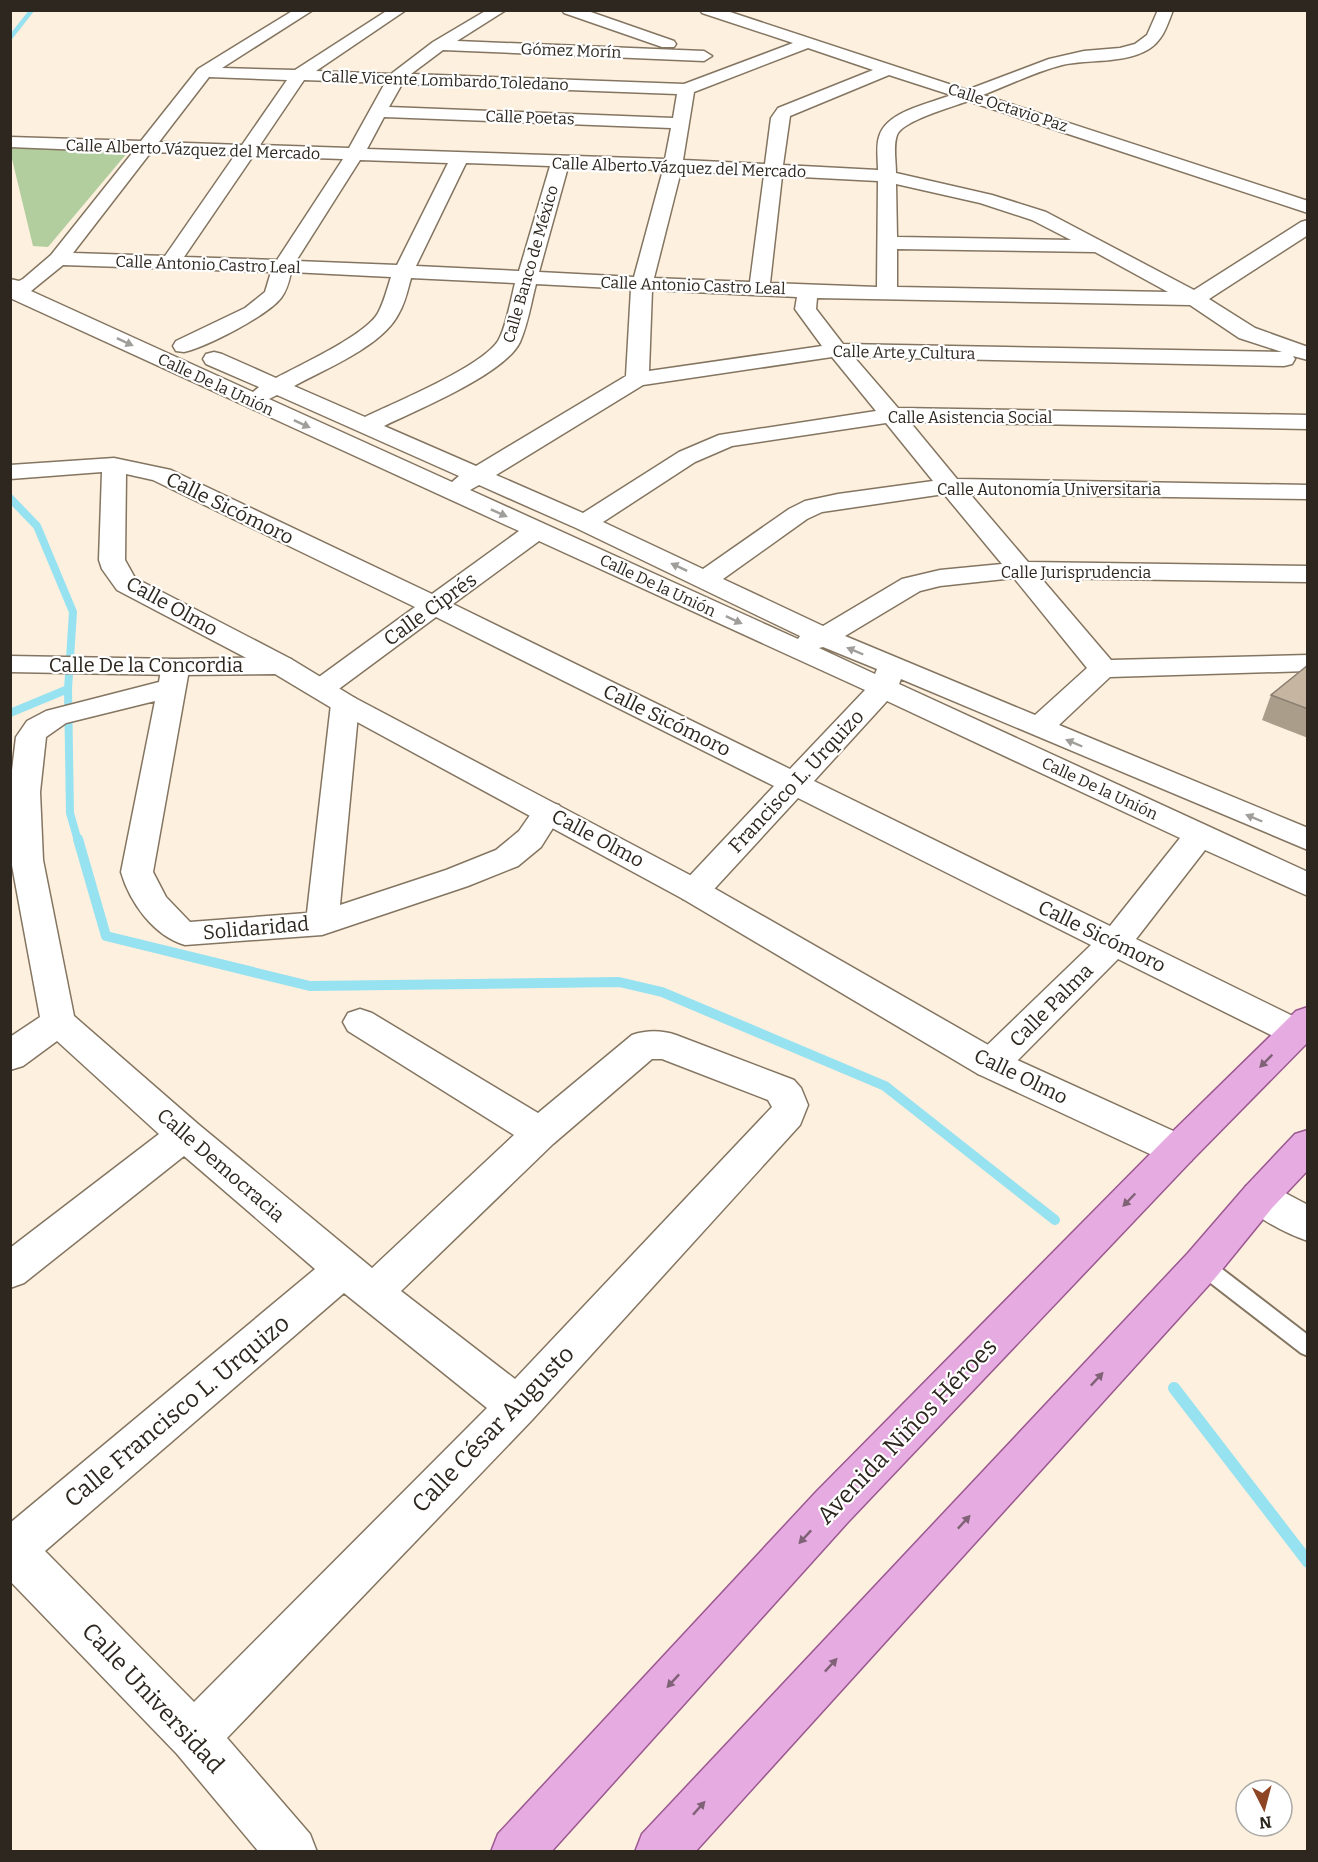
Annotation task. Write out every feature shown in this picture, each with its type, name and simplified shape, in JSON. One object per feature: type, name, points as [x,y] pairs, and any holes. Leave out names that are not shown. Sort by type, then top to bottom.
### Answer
[{"type":"main road","name":"Avenida Niños Héroes","points":[[516,1851],[832,1507],[1301,1026]]},
{"type":"main road","points":[[660,1851],[1202,1265],[1259,1197],[1308,1145]]},
{"type":"street","points":[[17,286],[58,259],[204,72],[306,10]]},
{"type":"street","points":[[170,263],[299,75],[399,10]]},
{"type":"street","points":[[184,346],[263,304],[276,290],[283,266],[355,154],[398,77],[439,45],[499,10]]},
{"type":"street","points":[[569,10],[741,67]]},
{"type":"street","name":"Calle Octavio Paz","points":[[707,10],[1308,207]]},
{"type":"street","points":[[887,293],[887,138],[892,127],[907,118],[1055,62],[1134,50],[1149,43],[1168,16]]},
{"type":"street","points":[[637,379],[642,283],[673,165],[686,89],[808,43]]},
{"type":"street","name":"Gómez Morín","points":[[439,45],[704,56]]},
{"type":"street","points":[[759,288],[780,118],[784,112],[889,69]]},
{"type":"street","name":"Calle Vicente Lombardo Toledano","points":[[204,72],[398,77],[686,89]]},
{"type":"street","name":"Calle Poetas","points":[[380,112],[680,123]]},
{"type":"street","name":"Calle Alberto Vázquez del Mercado","points":[[10,142],[673,165],[886,176],[1019,208],[1101,247],[1195,299],[1247,333],[1308,354]]},
{"type":"street","points":[[250,400],[356,343],[381,324],[459,158]]},
{"type":"street","name":"Calle Banco de México","points":[[364,427],[499,356],[509,342],[560,162]]},
{"type":"street","points":[[1195,299],[1308,226]]},
{"type":"street","points":[[886,243],[1101,247]]},
{"type":"street","name":"Calle Antonio Castro Leal","points":[[58,259],[283,266],[808,291],[1195,299]]},
{"type":"street","name":"Calle De la Unión","points":[[17,286],[184,346],[585,523],[706,579],[824,637],[887,677],[1308,885]]},
{"type":"street","name":"Calle De la Unión","points":[[17,286],[250,400],[793,647],[1038,728],[1308,840]]},
{"type":"street","points":[[808,291],[805,309],[1103,669]]},
{"type":"street","points":[[1247,333],[1308,376]]},
{"type":"street","name":"Calle Arte y Cultura","points":[[450,491],[477,477],[637,379],[837,350],[1284,359]]},
{"type":"street","name":"Calle Asistencia Social","points":[[585,523],[687,457],[705,448],[744,437],[893,415],[1308,422]]},
{"type":"street","name":"Calle Olmo","points":[[114,465],[112,560],[126,584],[281,665],[694,891],[991,1064],[1178,1150]]},
{"type":"street","name":"Calle Sicómoro","points":[[17,472],[133,465],[162,475],[435,606],[1115,942],[1301,1026]]},
{"type":"street","name":"Calle Autonomía Universitaria","points":[[706,579],[798,514],[814,506],[952,486],[1308,492]]},
{"type":"street","name":"Calle Ciprés","points":[[334,696],[435,606],[537,530]]},
{"type":"street","name":"Calle Jurisprudencia","points":[[793,647],[824,637],[911,585],[940,578],[1020,570],[1308,574]]},
{"type":"street","points":[[1038,728],[1103,669],[1308,663]]},
{"type":"street","name":"Calle De la Concordia","points":[[15,664],[107,666],[173,678],[281,665]]},
{"type":"street","name":"Francisco L. Urquizo","points":[[694,891],[794,783],[887,677]]},
{"type":"street","points":[[10,1056],[58,1022],[19,865],[33,732],[45,723],[70,713],[173,678]]},
{"type":"street","name":"Solidaridad","points":[[173,678],[138,861],[138,883],[172,925],[182,932],[196,933],[322,923],[457,878],[507,858],[530,839],[548,812]]},
{"type":"street","points":[[322,923],[334,696]]},
{"type":"street","name":"Calle Palma","points":[[991,1064],[1115,942],[1202,834]]},
{"type":"street","name":"Calle Democracia","points":[[58,1022],[185,1135],[358,1281],[517,1406]]},
{"type":"street","points":[[360,1022],[540,1133]]},
{"type":"street","name":"Calle Francisco L. Urquizo","points":[[11,1550],[358,1281],[540,1133],[636,1049],[650,1044],[664,1045],[781,1090],[788,1098],[790,1109],[787,1115]]},
{"type":"street","name":"Calle César Augusto","points":[[194,1737],[517,1406],[787,1115]]},
{"type":"street","points":[[10,1271],[185,1135]]},
{"type":"street","points":[[1259,1197],[1308,1225]]},
{"type":"street","name":"Calle Universidad","points":[[11,1550],[194,1737],[292,1851]]},
{"type":"lane","points":[[1202,1265],[1308,1347]]},
{"type":"green space","points":[[10,146],[128,152],[48,247],[33,246]]},
{"type":"building","points":[[1308,665],[1308,709],[1271,695]]},
{"type":"waterway","points":[[10,38],[32,10]]},
{"type":"waterway","points":[[10,498],[37,526],[73,612],[68,689]]},
{"type":"waterway","points":[[10,713],[68,689]]},
{"type":"waterway","points":[[68,689],[70,813],[78,841]]},
{"type":"waterway","points":[[78,839],[106,936],[310,986],[619,982],[662,992],[885,1086],[1055,1220]]},
{"type":"waterway","points":[[1174,1388],[1308,1562]]}]
